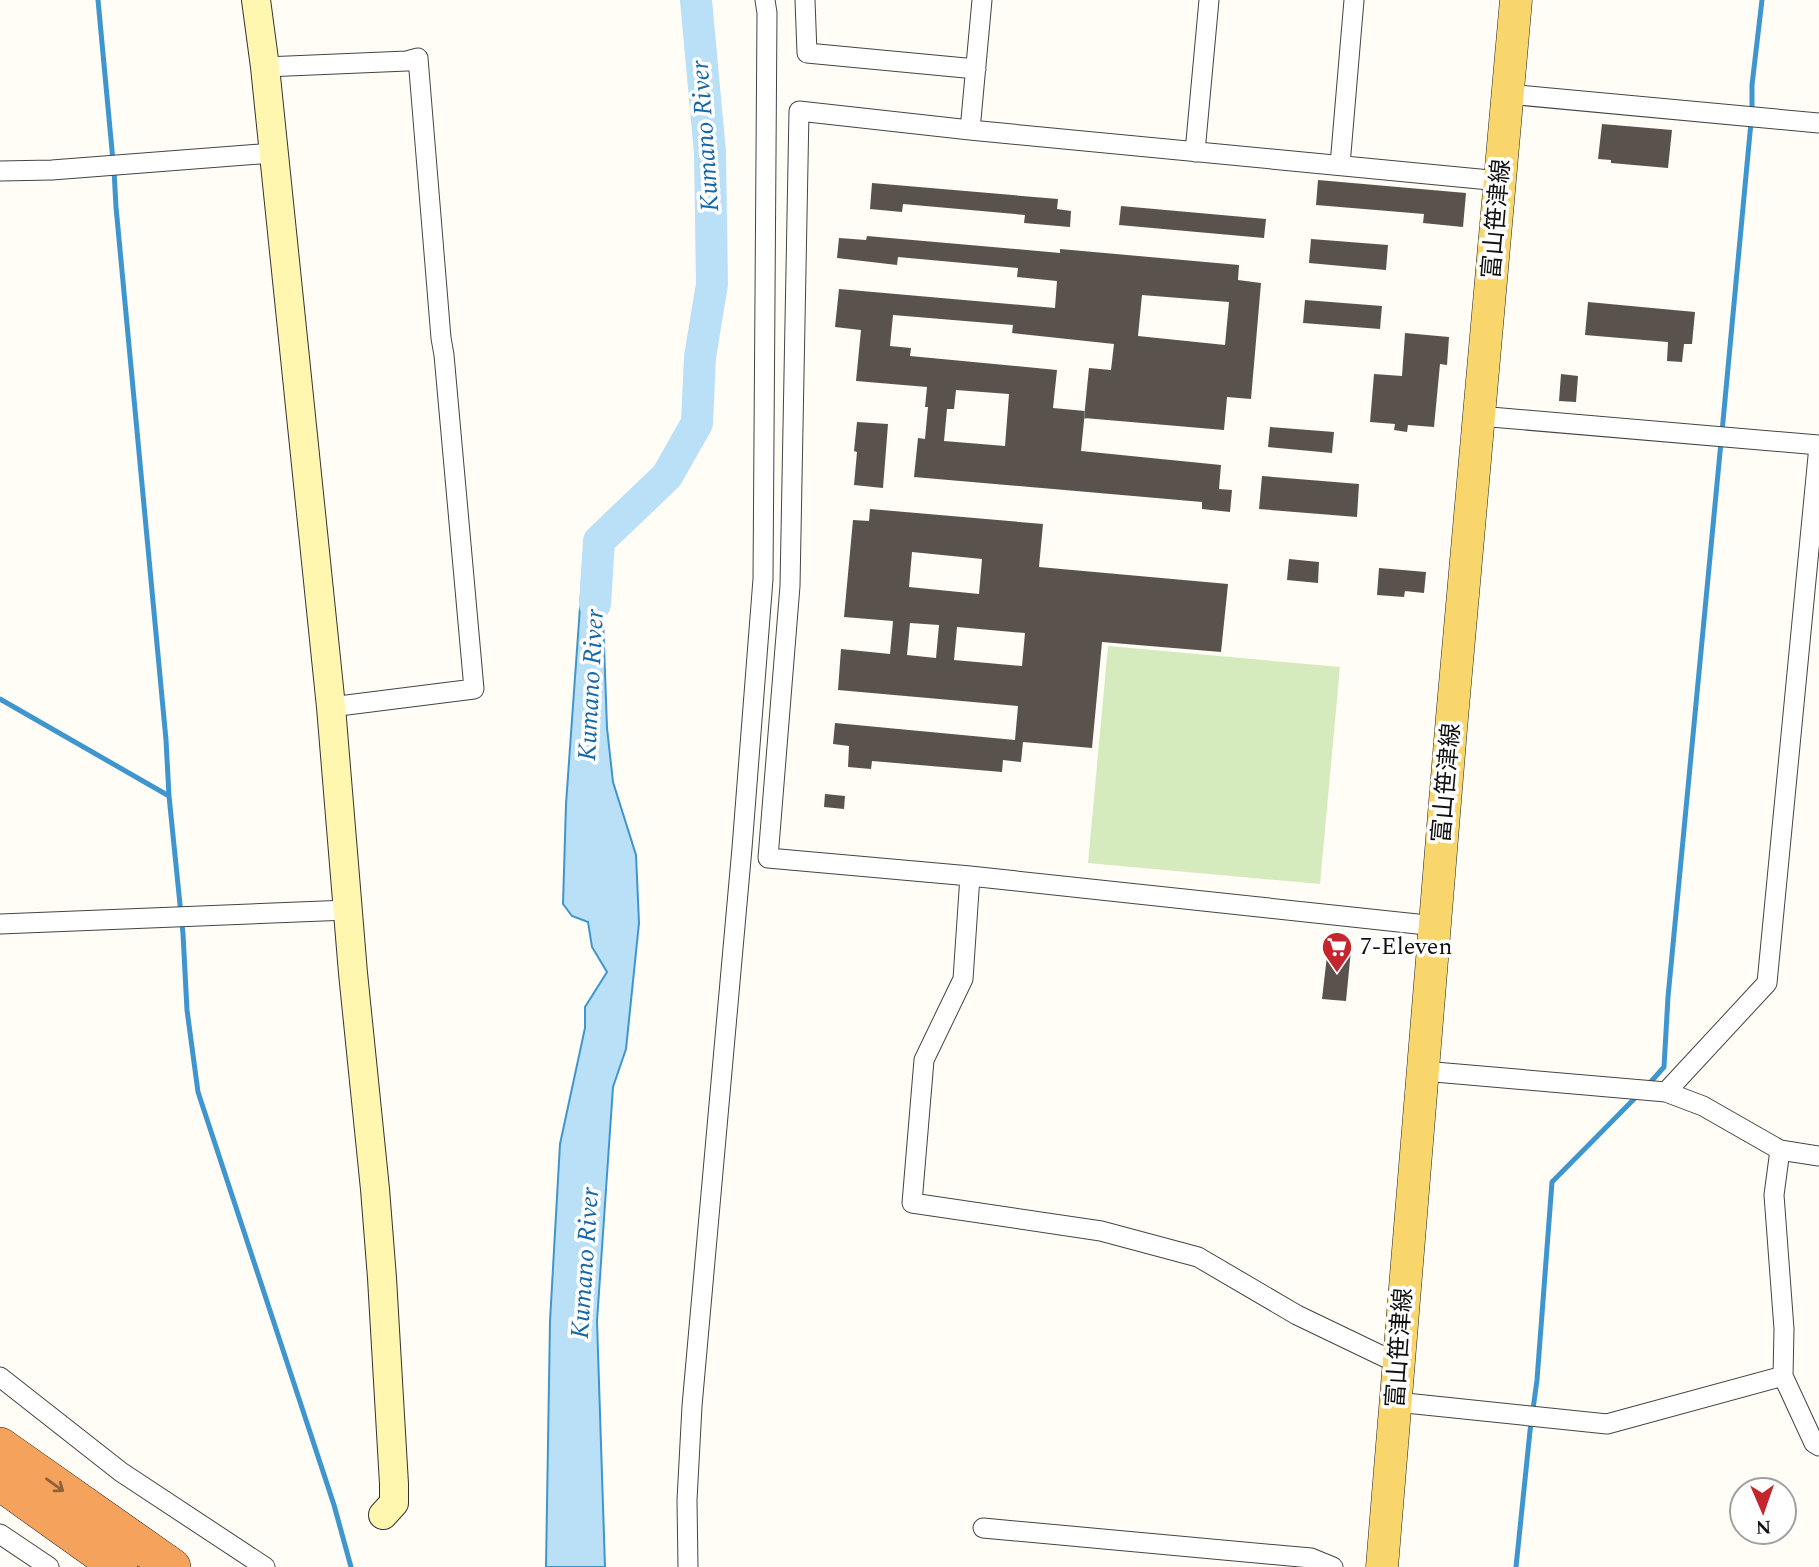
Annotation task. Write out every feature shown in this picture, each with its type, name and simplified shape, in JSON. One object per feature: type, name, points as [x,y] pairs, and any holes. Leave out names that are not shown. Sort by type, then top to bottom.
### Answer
[{"type":"highway","points":[[0,1446],[172,1567]]},
{"type":"highway","points":[[0,1482],[119,1567]]},
{"type":"main road","name":"富山笹津線","points":[[1377,1565],[1396,1402],[1516,0]]},
{"type":"street","points":[[256,0],[331,707],[381,1265],[394,1451],[394,1503],[383,1515]]},
{"type":"street","points":[[688,1567],[687,1500],[691,1406],[742,848],[763,579],[765,0]]},
{"type":"street","points":[[805,0],[807,53],[976,69]]},
{"type":"street","points":[[970,130],[982,0]]},
{"type":"street","points":[[1195,152],[1209,0]]},
{"type":"street","points":[[1340,165],[1354,0]]},
{"type":"street","points":[[265,67],[407,61],[418,58],[440,338],[444,355],[474,689],[331,707]]},
{"type":"street","points":[[1507,94],[1819,123]]},
{"type":"street","points":[[1436,926],[970,876],[768,858],[789,586],[799,111],[1500,181]]},
{"type":"street","points":[[0,171],[52,170],[273,153]]},
{"type":"street","points":[[1479,416],[1819,445],[1768,983],[1666,1092]]},
{"type":"street","points":[[970,876],[963,979],[924,1060],[912,1203],[1101,1231],[1198,1256],[1297,1315],[1399,1364]]},
{"type":"street","points":[[0,924],[348,910]]},
{"type":"street","points":[[1423,1071],[1666,1092],[1703,1106],[1780,1150],[1819,1156]]},
{"type":"street","points":[[1780,1150],[1774,1195],[1784,1329],[1783,1376],[1814,1443],[1819,1447]]},
{"type":"street","points":[[1396,1402],[1607,1424],[1783,1376]]},
{"type":"street","points":[[0,1377],[121,1472],[265,1567]]},
{"type":"street","points":[[983,1528],[1311,1558],[1333,1567]]},
{"type":"street","points":[[0,1534],[49,1567]]},
{"type":"green space","points":[[1108,646],[1340,667],[1320,884],[1088,863]]},
{"type":"water","points":[[584,551],[601,563],[607,728],[613,782],[636,855],[639,923],[626,1049],[613,1087],[597,1321],[605,1567],[546,1567],[550,1321],[560,1144],[585,1028],[585,1007],[607,972],[592,947],[588,922],[572,916],[563,904],[566,804]]},
{"type":"building","points":[[1602,124],[1672,130],[1668,168],[1611,163],[1611,160],[1598,159]]},
{"type":"building","points":[[1318,180],[1466,193],[1463,227],[1423,223],[1424,214],[1316,205]]},
{"type":"building","points":[[872,183],[1058,199],[1057,209],[1071,211],[1070,227],[1024,223],[1025,215],[903,204],[902,212],[870,209]]},
{"type":"building","points":[[1121,206],[1266,219],[1264,238],[1119,225]]},
{"type":"building","points":[[867,236],[1239,265],[1238,280],[1261,283],[1251,399],[1227,397],[1224,430],[1084,418],[1081,451],[1221,465],[1219,489],[1232,490],[1230,512],[1202,509],[1202,502],[914,477],[918,438],[925,439],[927,387],[856,381],[861,330],[835,327],[839,289],[1055,308],[1057,281],[1017,277],[1018,268],[898,257],[897,265],[837,258],[839,238],[866,240]],"holes":[[[1142,295],[1229,302],[1225,345],[1138,336]],[[893,315],[1013,325],[1012,333],[1114,344],[1111,370],[1089,368],[1085,411],[1053,408],[1057,370],[910,356],[911,348],[890,346]],[[956,390],[1009,394],[1005,446],[944,441],[947,409],[954,409]]]},
{"type":"building","points":[[1311,239],[1388,245],[1386,270],[1309,263]]},
{"type":"building","points":[[1305,300],[1382,306],[1380,329],[1303,323]]},
{"type":"building","points":[[1588,302],[1695,312],[1692,344],[1684,344],[1682,362],[1667,361],[1668,342],[1585,335]]},
{"type":"building","points":[[1405,333],[1449,337],[1447,365],[1440,364],[1434,427],[1408,425],[1407,432],[1394,430],[1395,424],[1370,422],[1374,374],[1402,376]]},
{"type":"building","points":[[1561,374],[1578,376],[1576,402],[1559,401]]},
{"type":"building","points":[[857,422],[888,424],[883,488],[854,485]]},
{"type":"building","points":[[1270,427],[1334,432],[1332,453],[1268,447]]},
{"type":"building","points":[[1262,476],[1359,484],[1357,517],[1259,509]]},
{"type":"building","points":[[870,509],[1043,524],[1039,567],[1228,584],[1221,652],[1102,642],[1092,748],[1023,742],[1021,762],[1003,760],[1002,772],[872,761],[871,769],[848,767],[849,746],[833,744],[835,723],[1015,740],[1018,706],[838,690],[841,649],[890,654],[893,621],[844,617],[853,520],[869,521]],"holes":[[[912,552],[982,559],[979,594],[909,587]],[[910,623],[939,625],[936,658],[907,655]],[[957,627],[1025,633],[1022,666],[954,660]]]},
{"type":"building","points":[[1289,559],[1319,562],[1318,583],[1287,580]]},
{"type":"building","points":[[1379,568],[1426,572],[1424,593],[1405,591],[1404,597],[1377,595]]},
{"type":"building","points":[[825,794],[845,796],[844,809],[824,807]]},
{"type":"building","name":"7-Eleven","points":[[1328,947],[1351,950],[1346,1001],[1322,999]]},
{"type":"waterway","points":[[98,0],[113,161]]},
{"type":"waterway","name":"Kumano River","points":[[595,604],[599,541],[667,476],[697,423],[700,357],[712,284],[710,153],[696,0]]},
{"type":"waterway","points":[[1752,112],[1752,85],[1762,0]]},
{"type":"waterway","points":[[1722,432],[1751,122]]},
{"type":"waterway","points":[[114,170],[183,934],[187,1010],[198,1092],[334,1505],[351,1567]]},
{"type":"waterway","points":[[1648,1085],[1664,1067],[1668,997],[1721,442]]},
{"type":"waterway","points":[[0,699],[169,796]]},
{"type":"waterway","points":[[1516,1567],[1537,1380],[1552,1182],[1639,1094]]},
{"type":"place","name":"7-Eleven","points":[[1337,974]]}]
